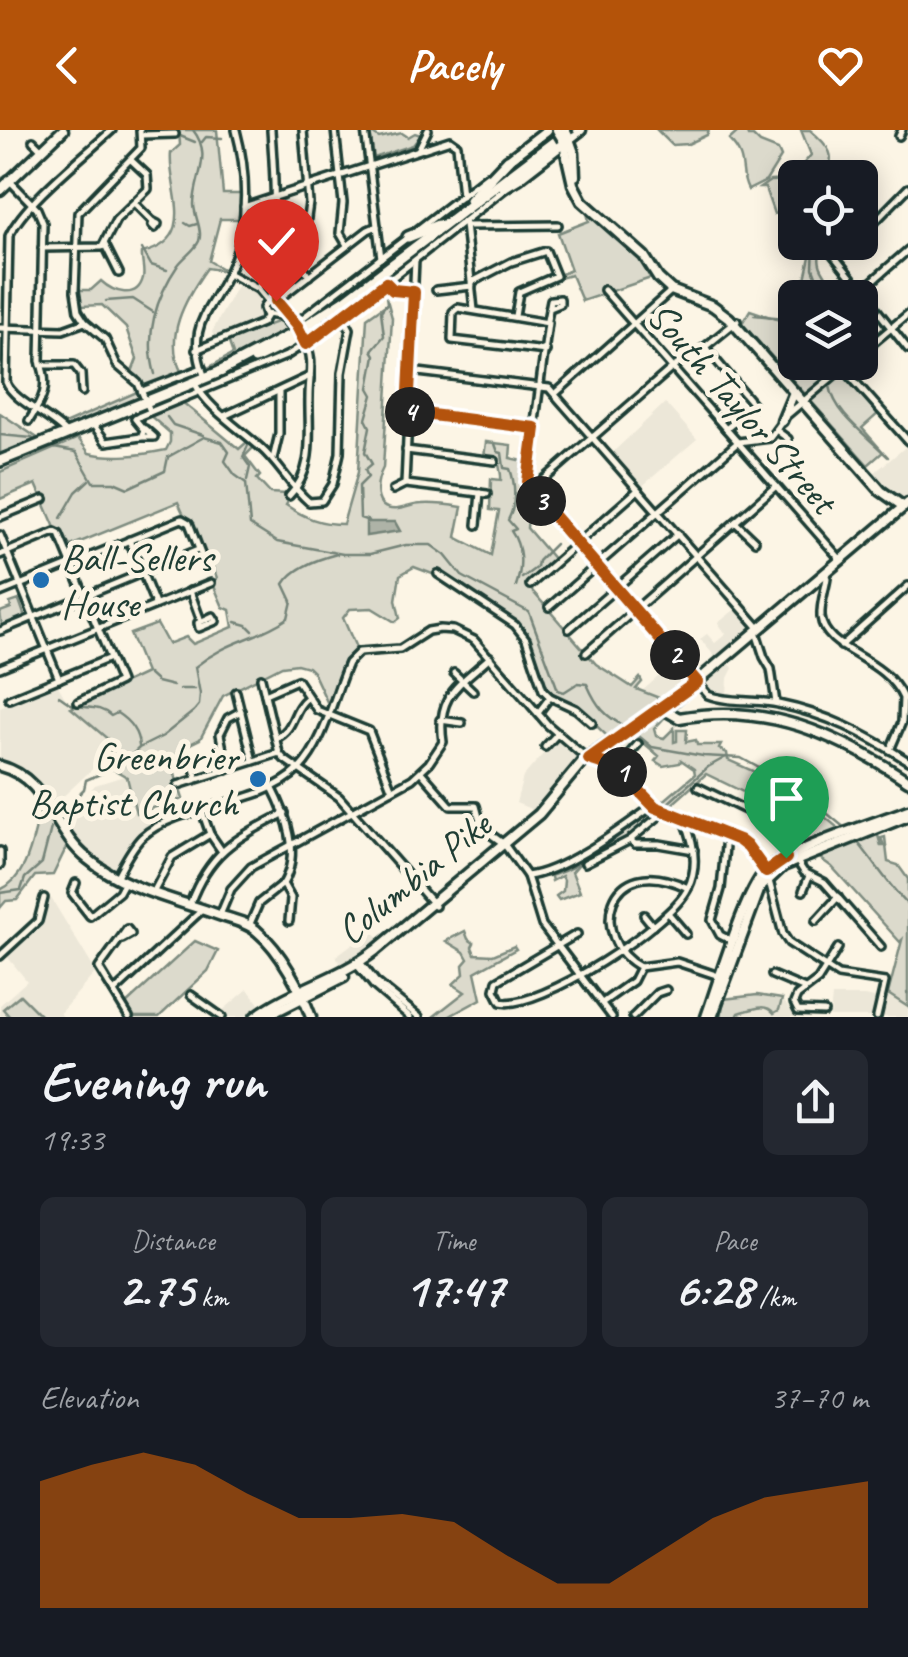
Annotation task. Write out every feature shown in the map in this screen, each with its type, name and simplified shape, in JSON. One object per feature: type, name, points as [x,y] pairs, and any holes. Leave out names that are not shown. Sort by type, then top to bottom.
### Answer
[{"type":"highway","points":[[466,198],[565,135]]},
{"type":"highway","points":[[408,237],[456,226],[565,135]]},
{"type":"highway","points":[[456,226],[466,198],[508,160]]},
{"type":"highway","points":[[54,441],[221,371],[342,308],[520,178]]},
{"type":"highway","points":[[1,463],[95,427],[118,413]]},
{"type":"main road","points":[[4,184],[38,146],[60,130]]},
{"type":"main road","points":[[508,160],[547,130]]},
{"type":"main road","points":[[520,178],[565,135],[581,130]]},
{"type":"main road","points":[[565,135],[573,184],[582,201],[640,252],[672,289],[713,306],[736,322],[880,491],[907,505]]},
{"type":"main road","points":[[736,322],[804,400]]},
{"type":"main road","points":[[782,420],[794,392]]},
{"type":"main road","name":"Columbia Pike","points":[[264,1017],[302,993],[360,965],[539,814],[584,760],[662,710],[907,505]]},
{"type":"main road","points":[[662,710],[679,718],[698,712],[727,713],[795,724],[856,748],[905,780]]},
{"type":"main road","points":[[0,766],[36,786],[78,850],[121,879],[258,931],[293,978],[311,1017]]},
{"type":"main road","points":[[709,1017],[753,889],[767,874],[794,858],[908,813]]},
{"type":"main road","points":[[736,943],[767,874]]},
{"type":"main road","points":[[760,888],[771,890]]},
{"type":"main road","points":[[290,996],[293,978]]},
{"type":"main road","name":"Columbia Pike","points":[[255,1017],[302,993]]},
{"type":"street","points":[[67,434],[9,390],[6,382],[3,328],[9,236],[33,205],[112,130]]},
{"type":"street","points":[[258,289],[272,249],[276,196],[271,130]]},
{"type":"street","points":[[303,130],[308,186],[301,262],[309,276]]},
{"type":"street","points":[[334,130],[343,214],[340,233],[347,246]]},
{"type":"street","points":[[365,130],[381,258],[393,290],[414,292]]},
{"type":"street","points":[[418,150],[428,130]]},
{"type":"street","points":[[237,131],[244,206],[238,246],[228,273],[200,323],[196,350],[200,380],[224,416],[273,460],[309,502],[329,496],[340,453],[342,372],[350,332],[342,308]]},
{"type":"street","points":[[146,401],[135,379],[114,362],[104,340],[85,322],[76,300],[77,222],[82,207],[141,148],[141,132],[175,134]]},
{"type":"street","points":[[95,427],[106,442],[140,437],[143,429],[135,419],[146,401],[200,380],[286,356],[299,331],[381,258],[466,198],[453,140],[244,206]]},
{"type":"street","points":[[42,248],[97,249],[105,244],[116,220],[150,183],[130,160]]},
{"type":"street","points":[[388,277],[416,260],[520,178]]},
{"type":"street","points":[[4,184],[42,215],[40,329],[46,388],[29,422]]},
{"type":"street","points":[[878,219],[908,188]]},
{"type":"street","points":[[134,203],[153,222]]},
{"type":"street","points":[[456,226],[558,225]]},
{"type":"street","points":[[196,350],[262,322],[309,276],[377,226]]},
{"type":"street","points":[[456,226],[472,284],[474,310]]},
{"type":"street","points":[[105,244],[120,273]]},
{"type":"street","points":[[872,280],[908,250]]},
{"type":"street","points":[[436,290],[472,284],[511,262],[546,251],[555,277],[518,292],[515,316]]},
{"type":"street","points":[[405,484],[416,260]]},
{"type":"street","points":[[837,260],[852,280]]},
{"type":"street","points":[[408,265],[415,271]]},
{"type":"street","points":[[228,273],[258,289],[299,331],[312,358],[309,452],[296,489],[289,496]]},
{"type":"street","points":[[555,394],[672,289]]},
{"type":"street","name":"South Taylor Street","points":[[604,290],[841,560]]},
{"type":"street","points":[[266,315],[263,308],[275,307]]},
{"type":"street","points":[[546,350],[452,340],[453,312],[458,308],[547,321]]},
{"type":"street","points":[[550,308],[528,482],[532,491],[712,697],[776,703],[834,720],[908,761]]},
{"type":"street","points":[[878,312],[908,349]]},
{"type":"street","points":[[878,339],[908,314]]},
{"type":"street","points":[[3,328],[71,328],[85,322]]},
{"type":"street","points":[[532,491],[672,368],[736,322]]},
{"type":"street","points":[[705,347],[752,403],[726,429]]},
{"type":"street","points":[[41,365],[74,365],[81,374],[82,392]]},
{"type":"street","points":[[410,371],[541,386],[555,394],[758,630],[764,658],[771,669],[776,703]]},
{"type":"street","points":[[224,416],[310,376]]},
{"type":"street","points":[[550,607],[738,442],[766,440],[782,420],[828,380]]},
{"type":"street","points":[[854,380],[908,441]]},
{"type":"street","points":[[273,460],[279,434],[278,394]]},
{"type":"street","points":[[408,412],[535,428]]},
{"type":"street","points":[[776,430],[788,439]]},
{"type":"street","points":[[406,450],[495,461]]},
{"type":"street","points":[[393,490],[405,484],[483,494],[477,525]]},
{"type":"street","points":[[586,653],[776,486]]},
{"type":"street","points":[[530,586],[638,490]]},
{"type":"street","points":[[0,517],[44,500]]},
{"type":"street","points":[[0,592],[182,519],[189,523],[207,570]]},
{"type":"street","points":[[735,522],[754,541]]},
{"type":"street","points":[[4,553],[56,532],[72,563],[120,682],[78,702]]},
{"type":"street","points":[[0,534],[4,553],[59,679]]},
{"type":"street","points":[[568,629],[678,534]]},
{"type":"street","points":[[129,540],[155,604]]},
{"type":"street","points":[[0,631],[198,550]]},
{"type":"street","points":[[438,574],[521,631],[543,690],[592,723]]},
{"type":"street","points":[[821,577],[821,609],[828,638],[868,659],[900,691],[904,706],[890,750]]},
{"type":"street","points":[[0,668],[211,583]]},
{"type":"street","points":[[841,646],[908,586]]},
{"type":"street","points":[[190,592],[201,621]]},
{"type":"street","points":[[76,883],[72,893],[90,916],[119,892],[133,847],[147,833],[272,787],[298,770],[320,734],[348,662],[359,652],[400,649],[426,632],[440,629],[464,635],[490,658],[558,734],[589,759],[617,768],[653,806],[748,847],[767,874],[786,938],[844,977],[885,982],[878,1017]]},
{"type":"street","points":[[9,700],[110,658]]},
{"type":"street","points":[[220,915],[239,877],[421,772],[443,742],[440,720],[445,699],[490,658]]},
{"type":"street","points":[[454,673],[473,692]]},
{"type":"street","points":[[261,678],[279,752],[338,797],[434,905]]},
{"type":"street","points":[[265,694],[298,680],[318,710],[369,730],[392,790]]},
{"type":"street","points":[[236,692],[253,761]]},
{"type":"street","points":[[538,713],[550,697]]},
{"type":"street","points":[[276,738],[289,730],[300,704],[308,698]]},
{"type":"street","points":[[227,770],[220,734],[228,718],[241,711]]},
{"type":"street","points":[[440,720],[462,723]]},
{"type":"street","points":[[320,734],[327,738]]},
{"type":"street","points":[[546,747],[558,734]]},
{"type":"street","points":[[895,740],[908,743]]},
{"type":"street","points":[[617,768],[638,744]]},
{"type":"street","points":[[178,785],[279,752]]},
{"type":"street","points":[[192,763],[197,778]]},
{"type":"street","points":[[421,772],[450,806],[476,806],[482,828],[505,845],[527,876],[536,915],[612,1017]]},
{"type":"street","points":[[249,926],[259,903],[283,884],[289,873],[286,813],[272,787]]},
{"type":"street","points":[[698,787],[766,818],[777,828],[794,858],[810,876],[824,882],[880,947]]},
{"type":"street","points":[[527,876],[544,874],[653,806]]},
{"type":"street","points":[[202,811],[221,850]]},
{"type":"street","points":[[585,863],[630,840],[665,811]]},
{"type":"street","points":[[190,904],[201,878],[221,850],[286,813]]},
{"type":"street","points":[[577,934],[497,981],[497,996],[507,1004],[525,1000],[622,951],[668,914],[688,888],[693,874],[694,850],[684,818]]},
{"type":"street","points":[[154,891],[172,858],[210,834]]},
{"type":"street","points":[[726,836],[721,889],[712,920],[720,936],[736,943]]},
{"type":"street","points":[[630,840],[635,844],[694,850]]},
{"type":"street","points":[[0,851],[0,865]]},
{"type":"street","points":[[688,888],[660,876],[649,875],[628,882],[611,909],[610,922],[622,951],[640,967],[676,962],[723,978]]},
{"type":"street","points":[[803,890],[810,876]]},
{"type":"street","points":[[283,884],[291,898],[289,920]]},
{"type":"street","points":[[816,922],[838,897]]},
{"type":"street","points":[[0,956],[38,921],[44,898]]},
{"type":"street","points":[[113,993],[203,909]]},
{"type":"street","points":[[668,914],[686,934]]},
{"type":"street","points":[[644,915],[653,926]]},
{"type":"street","points":[[122,939],[99,966],[127,1016]]},
{"type":"street","points":[[824,1012],[796,1010],[794,1003],[818,980],[838,948]]},
{"type":"street","points":[[360,965],[374,986],[410,1017]]},
{"type":"street","points":[[360,965],[419,1017]]},
{"type":"street","points":[[602,1003],[632,981],[640,967]]},
{"type":"street","points":[[772,976],[805,989]]},
{"type":"street","points":[[633,1017],[657,993],[666,990]]},
{"type":"street","points":[[191,994],[222,1017]]},
{"type":"shaded area","points":[[179,130],[217,130],[223,194],[241,194],[240,219],[220,219],[209,261],[226,271],[207,268],[179,319],[175,346],[182,373],[145,389],[132,372],[137,359],[126,328],[102,305],[81,306],[79,290],[91,290],[101,281],[118,291],[136,290],[144,272],[142,253],[171,237],[177,211],[171,153],[180,145]]},
{"type":"shaded area","points":[[657,130],[709,130],[707,135],[688,144],[672,145]]},
{"type":"shaded area","points":[[740,130],[746,130],[748,136],[778,150],[781,157],[766,181],[748,190],[739,153],[729,140]]},
{"type":"shaded area","points":[[801,130],[810,130],[822,141],[831,160],[807,160],[811,155]]},
{"type":"shaded area","points":[[370,132],[379,138],[402,133],[408,137],[421,135],[413,145],[374,158]]},
{"type":"shaded area","points":[[778,181],[778,213],[774,214],[765,188],[760,188]]},
{"type":"shaded area","points":[[587,213],[635,252],[654,277],[582,301],[571,275],[560,278],[559,275],[571,270],[558,233],[589,221]]},
{"type":"shaded area","points":[[809,260],[820,260],[829,280],[805,280]]},
{"type":"shaded area","points":[[239,282],[257,294],[262,317],[214,339],[212,332]]},
{"type":"shaded area","points":[[388,303],[392,318],[383,468],[377,488],[380,501],[390,509],[427,504],[462,507],[456,537],[491,555],[499,511],[490,510],[491,479],[501,477],[499,459],[484,457],[486,442],[511,445],[510,458],[527,462],[523,488],[530,493],[527,528],[555,561],[528,586],[596,664],[632,687],[640,678],[642,682],[636,689],[667,701],[607,736],[579,709],[546,693],[519,627],[512,620],[438,571],[435,575],[414,567],[400,575],[396,600],[400,618],[395,622],[372,608],[350,609],[343,618],[357,650],[344,663],[328,704],[313,672],[297,664],[282,666],[223,696],[200,739],[182,748],[171,762],[183,799],[136,813],[127,777],[101,762],[116,746],[71,708],[146,673],[130,634],[157,624],[168,644],[186,637],[193,644],[233,627],[230,610],[223,607],[213,584],[217,578],[211,562],[206,563],[178,502],[68,547],[56,530],[36,484],[0,499],[0,472],[78,438],[89,453],[98,455],[128,456],[166,450],[170,433],[148,414],[181,401],[239,449],[248,441],[255,446],[245,456],[270,493],[286,494],[290,498],[286,505],[306,517],[343,524],[358,472],[367,318]]},
{"type":"shaded area","points":[[750,310],[778,320],[778,364],[742,323]]},
{"type":"shaded area","points":[[282,320],[290,332],[226,364],[206,369],[233,354],[228,340]]},
{"type":"shaded area","points":[[793,380],[825,380],[806,395]]},
{"type":"shaded area","points":[[834,380],[850,380],[879,413],[862,428],[883,452],[868,465],[810,400]]},
{"type":"shaded area","points":[[139,391],[141,398],[69,428],[62,425]]},
{"type":"shaded area","points":[[665,403],[697,439],[640,488],[611,454]]},
{"type":"shaded area","points":[[0,413],[39,439],[0,455]]},
{"type":"shaded area","points":[[908,445],[908,498],[907,499],[874,473]]},
{"type":"shaded area","points":[[366,522],[395,522],[400,531],[366,536]]},
{"type":"shaded area","points":[[19,600],[25,617],[2,627],[0,612]]},
{"type":"shaded area","points":[[738,607],[755,628],[717,659],[700,639],[707,634],[715,643],[726,634],[718,623]]},
{"type":"shaded area","points":[[676,661],[691,682],[667,701],[641,692]]},
{"type":"shaded area","points":[[727,661],[733,668],[727,695],[711,694],[703,681]]},
{"type":"shaded area","points":[[57,684],[71,708],[117,746],[55,804],[34,779],[0,760],[0,707]]},
{"type":"shaded area","points":[[658,717],[664,718],[654,729],[656,736],[664,738],[674,728],[674,742],[677,730],[687,730],[686,742],[721,745],[719,749],[727,753],[728,760],[790,788],[843,832],[812,844],[784,812],[706,774],[668,808],[660,804],[695,774],[681,760],[663,766],[655,761],[659,756],[631,736]]},
{"type":"shaded area","points":[[631,736],[639,739],[616,764],[597,758],[608,748]]},
{"type":"shaded area","points":[[557,738],[582,758],[538,812],[516,803],[523,777]]},
{"type":"shaded area","points":[[124,776],[136,813],[144,813],[151,826],[134,841],[114,871],[86,852],[64,821],[95,785]]},
{"type":"shaded area","points":[[43,803],[67,846],[53,875],[35,876],[17,900],[6,901],[0,908],[0,890],[11,883],[25,864]]},
{"type":"shaded area","points":[[654,810],[660,814],[628,839],[579,864],[572,872],[580,892],[559,900],[556,896],[563,891],[564,880],[562,876],[552,881],[550,873]]},
{"type":"shaded area","points":[[877,832],[881,846],[881,838],[885,837],[888,862],[898,865],[908,879],[908,1007],[888,994],[902,940],[817,856]]},
{"type":"shaded area","points":[[51,898],[96,972],[60,1013],[63,1017],[0,1017],[0,1005],[27,981],[6,955],[42,923]]},
{"type":"shaded area","points":[[372,929],[381,942],[343,968],[336,956]]},
{"type":"shaded area","points":[[465,931],[474,943],[475,954],[493,955],[514,946],[516,949],[475,972],[481,999],[448,1017],[433,1017],[465,992],[453,984],[464,974],[463,965],[468,959],[446,941]]},
{"type":"shaded area","points":[[195,941],[218,951],[208,971],[159,1017],[133,1017],[125,1005]]},
{"type":"shaded area","points":[[248,989],[262,1008],[251,1017],[228,1017],[221,1012]]},
{"type":"shaded area","points":[[888,994],[908,1007],[908,1017],[881,1017]]},
{"type":"shaded area","points":[[20,995],[42,1017],[10,1017],[3,1009]]},
{"type":"shaded area","points":[[757,995],[782,999],[795,1017],[715,1017],[722,998]]},
{"type":"shaded area","points":[[757,995],[782,999],[779,1010],[774,1013],[758,1008],[737,1017],[721,1017],[724,999]]},
{"type":"shaded area","points":[[832,996],[880,999],[874,1017],[830,1017]]},
{"type":"waterway","points":[[155,374],[151,345],[158,304],[170,277],[200,237],[194,204],[202,148],[193,130]]},
{"type":"waterway","points":[[180,136],[195,142]]},
{"type":"waterway","points":[[202,142],[206,137],[222,138]]},
{"type":"waterway","points":[[185,223],[197,224]]},
{"type":"waterway","points":[[142,249],[151,265],[167,270]]},
{"type":"waterway","points":[[813,260],[818,280]]},
{"type":"waterway","points":[[369,521],[360,518],[359,486],[368,477],[365,470],[372,464],[365,452],[370,427],[366,419],[373,395],[369,388],[375,355],[372,350],[384,336],[381,311],[387,303],[385,288]]},
{"type":"waterway","points":[[106,301],[133,299],[153,312]]},
{"type":"waterway","points":[[754,315],[778,317]]},
{"type":"waterway","points":[[830,386],[845,416],[888,457]]},
{"type":"waterway","points":[[167,417],[173,425],[203,435]]},
{"type":"waterway","points":[[0,435],[32,438],[36,442]]},
{"type":"waterway","points":[[43,446],[76,452],[93,482],[114,482],[128,488],[165,471],[168,457],[204,437],[222,442],[229,452],[225,461],[246,483],[250,525],[277,542],[343,554],[431,545],[462,576],[529,612],[558,690],[564,692],[578,683],[587,684],[602,710],[627,728]]},
{"type":"waterway","points":[[247,480],[250,467],[243,457],[249,443]]},
{"type":"waterway","points":[[495,444],[513,482],[514,502],[508,520],[516,529],[511,531],[519,551],[516,586]]},
{"type":"waterway","points":[[61,518],[76,492],[89,480]]},
{"type":"waterway","points":[[522,578],[537,567],[555,544]]},
{"type":"waterway","points":[[62,811],[84,789],[86,780],[121,765],[194,711],[200,694],[195,667],[288,618],[292,601],[284,584],[288,578],[307,564],[337,554]]},
{"type":"waterway","points":[[236,622],[253,631]]},
{"type":"waterway","points":[[148,674],[157,682],[173,686]]},
{"type":"waterway","points":[[180,689],[195,689]]},
{"type":"waterway","points":[[59,696],[73,705],[98,709],[111,716],[117,713],[132,726],[139,746]]},
{"type":"waterway","points":[[634,732],[652,747],[741,758],[799,790],[846,829]]},
{"type":"waterway","points":[[666,805],[708,767],[726,757]]},
{"type":"waterway","points":[[0,893],[21,890],[25,878],[42,863],[51,828]]},
{"type":"waterway","points":[[855,839],[908,905]]},
{"type":"waterway","points":[[534,878],[565,870],[611,840]]},
{"type":"place","name":"Ball-Sellers House","points":[[41,580]]},
{"type":"place","name":"Greenbrier Baptist Church","points":[[258,779]]},
{"type":"route","points":[[276,301],[300,329],[306,344],[386,283],[393,290],[414,292],[408,412],[535,428],[528,482],[532,491],[697,682],[589,759],[617,768],[653,806],[739,840],[766,872],[786,858]]}]
